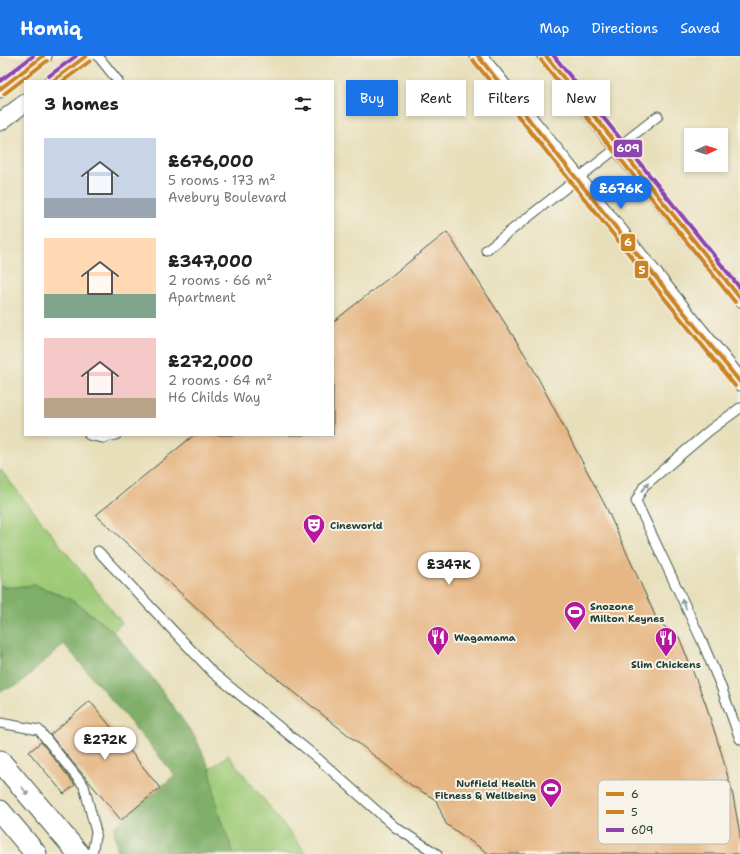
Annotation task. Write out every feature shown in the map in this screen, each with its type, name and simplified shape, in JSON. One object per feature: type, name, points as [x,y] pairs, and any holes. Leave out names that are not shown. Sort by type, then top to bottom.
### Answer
[{"type":"street","points":[[0,89],[43,56]]},
{"type":"street","points":[[54,80],[86,56]]},
{"type":"street","points":[[478,56],[740,382]]},
{"type":"street","points":[[546,56],[740,298]]},
{"type":"street","points":[[0,122],[24,104]]},
{"type":"street","points":[[0,761],[78,854]]},
{"type":"street","points":[[0,811],[36,854]]},
{"type":"lane","points":[[98,56],[117,80]]},
{"type":"lane","points":[[486,250],[658,116]]},
{"type":"lane","points":[[740,408],[710,430],[644,486],[636,501],[701,639],[720,684],[740,739]]},
{"type":"lane","points":[[94,436],[103,438],[112,436]]},
{"type":"lane","points":[[98,551],[213,673],[315,756],[395,827],[437,854]]},
{"type":"lane","points":[[0,723],[39,730],[84,786],[96,832],[92,854]]},
{"type":"green space","points":[[0,469],[122,623],[113,631],[77,604],[58,593],[32,585],[4,587],[0,585]]},
{"type":"green space","points":[[0,585],[5,588],[35,585],[70,599],[113,631],[151,676],[195,737],[210,769],[218,813],[234,854],[118,854],[114,827],[175,775],[64,644],[18,685],[0,691]]},
{"type":"green space","points":[[228,755],[307,854],[234,854],[218,813],[210,769]]},
{"type":"building","points":[[447,232],[529,361],[606,507],[658,622],[679,637],[705,702],[729,780],[598,780],[598,844],[730,844],[730,785],[740,834],[740,854],[489,854],[446,824],[436,800],[411,785],[250,657],[96,515],[193,436],[334,436],[334,321]]},
{"type":"building","points":[[90,701],[160,788],[121,820],[50,735]]},
{"type":"building","points":[[41,742],[75,785],[64,794],[29,752]]},
{"type":"transit line","name":"609","points":[[0,81],[33,56]]},
{"type":"transit line","name":"6","points":[[0,89],[43,56]]},
{"type":"transit line","name":"609","points":[[49,76],[76,56]]},
{"type":"transit line","name":"6","points":[[54,80],[86,56]]},
{"type":"transit line","name":"6","points":[[478,56],[740,382]]},
{"type":"transit line","name":"6","points":[[546,56],[740,298]]},
{"type":"transit line","name":"609","points":[[554,56],[740,288]]},
{"type":"transit line","name":"5","points":[[473,60],[735,386]]},
{"type":"transit line","name":"5","points":[[541,60],[735,302]]},
{"type":"transit line","name":"5","points":[[4,94],[47,61]]},
{"type":"transit line","name":"5","points":[[64,80],[90,61]]},
{"type":"place","name":"Cineworld","points":[[314,544]]},
{"type":"place","name":"Snozone Milton Keynes","points":[[575,632]]},
{"type":"place","name":"Wagamama","points":[[438,656]]},
{"type":"place","name":"Slim Chickens","points":[[666,658]]},
{"type":"place","name":"Nuffield Health Fitness & Wellbeing","points":[[551,808]]}]
